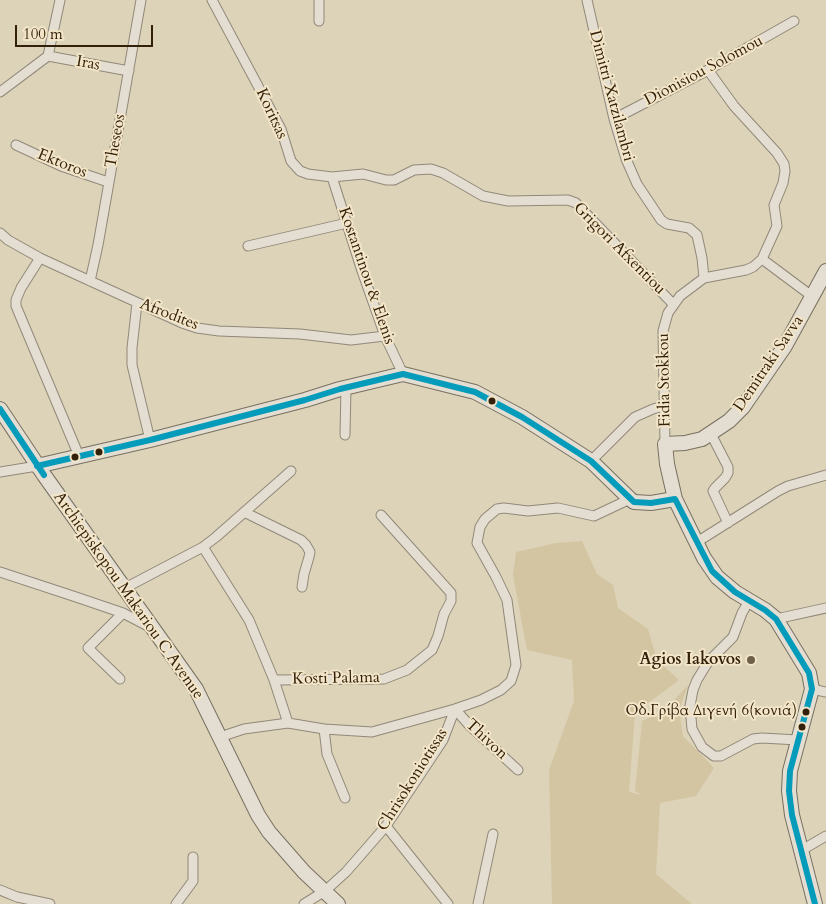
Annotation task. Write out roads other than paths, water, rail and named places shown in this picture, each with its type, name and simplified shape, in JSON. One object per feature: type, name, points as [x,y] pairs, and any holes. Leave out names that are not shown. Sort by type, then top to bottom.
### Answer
[{"type":"street","points":[[0,92],[48,56],[60,0]]},
{"type":"street","name":"Theseos","points":[[90,281],[141,0]]},
{"type":"street","name":"Koritsas","points":[[212,0],[281,129],[291,161],[300,171],[308,174],[332,177],[363,174]]},
{"type":"street","points":[[319,0],[319,20]]},
{"type":"street","name":"Dimitri Xatzilambri","points":[[586,0],[614,119],[626,159],[637,184],[661,220],[667,224],[689,228],[697,235],[704,278]]},
{"type":"street","name":"Dionisiou Solomou","points":[[614,119],[708,70],[794,21]]},
{"type":"street","name":"Iras","points":[[48,56],[129,71]]},
{"type":"street","points":[[708,70],[734,106],[784,164],[786,171],[774,205],[777,226],[762,259],[813,297]]},
{"type":"street","name":"Ektoros","points":[[16,145],[61,166],[108,182]]},
{"type":"street","name":"Grigori Afxentiou","points":[[363,174],[386,180],[394,180],[414,170],[431,169],[443,173],[483,196],[508,201],[560,199],[576,203],[673,304]]},
{"type":"street","name":"Kostantinou & Elenis","points":[[332,177],[385,336],[403,374]]},
{"type":"street","points":[[248,246],[347,223]]},
{"type":"street","name":"Afrodites","points":[[0,233],[8,240],[40,258],[137,303],[197,328],[219,331],[300,334],[351,340],[385,336]]},
{"type":"street","points":[[40,258],[21,288],[16,300],[16,306],[79,456]]},
{"type":"street","name":"Fidia Stokkou","points":[[666,444],[663,331],[668,313],[673,304],[687,290],[704,278],[746,270],[762,259]]},
{"type":"street","name":"Demitraki Savva","points":[[666,444],[693,442],[711,434],[729,421],[748,400],[785,346],[824,278]]},
{"type":"street","points":[[137,303],[132,365],[150,440]]},
{"type":"street","points":[[0,472],[37,466],[150,440],[305,400],[346,387],[403,374],[475,392],[522,418],[591,461],[630,499],[642,503],[651,503],[675,499]]},
{"type":"street","points":[[345,435],[346,387]]},
{"type":"street","points":[[591,461],[635,417],[664,406]]},
{"type":"street","name":"Archiepiskopou Makariou C Avenue","points":[[0,409],[37,466],[196,689],[258,815],[269,832],[298,866],[338,904]]},
{"type":"street","points":[[711,434],[728,467],[726,478],[713,491],[728,523]]},
{"type":"street","points":[[666,444],[667,464],[675,499],[704,558],[717,577],[749,602],[766,610],[776,620],[806,666],[811,679],[819,691],[798,740],[790,772],[789,792],[792,815],[815,904]]},
{"type":"street","points":[[125,588],[203,547],[292,471]]},
{"type":"street","points":[[697,542],[778,491],[788,486],[826,475]]},
{"type":"street","name":"Chrisokoniotissas","points":[[304,904],[324,891],[346,872],[386,826],[443,740],[455,708],[481,700],[501,690],[511,682],[516,665],[507,600],[477,543],[477,537],[484,519],[490,513],[504,508],[528,511],[558,508],[594,516],[630,499]]},
{"type":"street","points":[[244,512],[301,540],[306,545],[310,552],[302,579],[302,587]]},
{"type":"street","name":"Kosti Palama","points":[[274,680],[384,679],[407,670],[432,650],[444,614],[451,601],[451,593],[381,515]]},
{"type":"street","points":[[203,547],[249,620],[274,680],[288,723]]},
{"type":"street","points":[[0,572],[123,614],[153,628]]},
{"type":"street","points":[[749,602],[742,612],[733,637],[708,662],[697,680],[690,706],[692,730],[702,747],[709,754],[717,757],[753,739],[798,740]]},
{"type":"street","points":[[776,620],[826,608]]},
{"type":"street","points":[[120,679],[88,648],[123,614]]},
{"type":"street","points":[[220,736],[244,729],[288,723],[324,729],[372,732],[455,708]]},
{"type":"street","name":"Thivon","points":[[455,708],[470,726],[518,770]]},
{"type":"street","points":[[324,729],[327,754],[345,798]]},
{"type":"street","points":[[386,826],[448,904]]},
{"type":"street","points":[[478,904],[493,834]]},
{"type":"street","points":[[802,850],[826,836]]},
{"type":"street","points":[[176,904],[193,881],[193,857]]},
{"type":"street","points":[[0,890],[50,904]]},
{"type":"place","name":"Agios Iakovos","points":[[751,660]]},
{"type":"place","name":"Οδ.Γρίβα Διγενή 6(κονιά)","points":[[806,712]]}]
